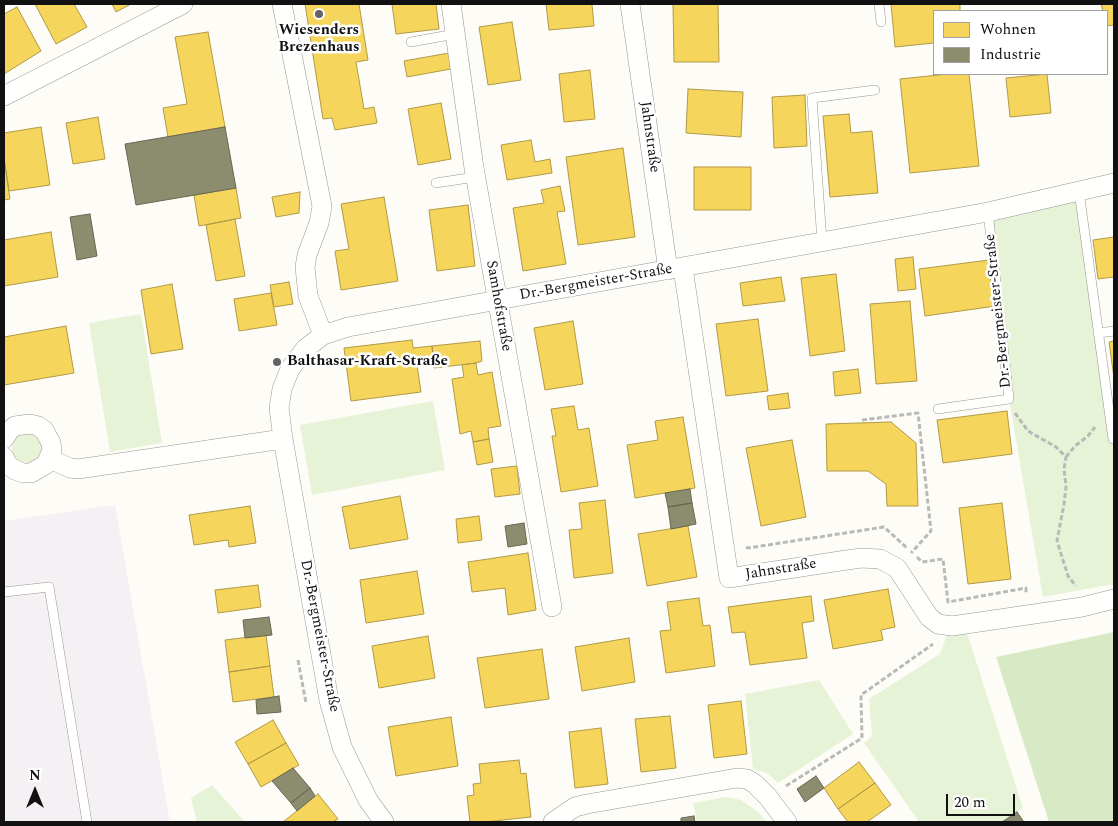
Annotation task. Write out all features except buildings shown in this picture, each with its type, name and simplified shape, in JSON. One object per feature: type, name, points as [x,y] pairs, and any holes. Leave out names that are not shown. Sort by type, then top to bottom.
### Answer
[{"type":"street","points":[[4,96],[182,4]]},
{"type":"street","points":[[282,4],[322,206],[319,223],[307,254],[305,267],[308,296],[323,335]]},
{"type":"street","name":"Samhofstraße","points":[[451,4],[475,176],[552,607]]},
{"type":"street","name":"Jahnstraße","points":[[630,4],[729,578],[861,558],[880,559],[897,568]]},
{"type":"street","name":"Dr.-Bergmeister-Straße","points":[[384,822],[368,800],[342,747],[329,700],[283,439],[279,408],[280,398],[285,379],[296,359],[305,349],[323,335],[335,330],[366,323],[498,301],[988,212],[1114,183]]},
{"type":"street","points":[[4,439],[9,430],[15,426],[23,424],[38,426],[44,430],[51,443],[52,451],[50,459],[45,466],[39,470],[23,473],[9,466],[4,457]]},
{"type":"street","points":[[50,459],[70,468],[78,469],[283,439]]},
{"type":"street","points":[[897,568],[929,616],[938,624],[952,626],[1030,615],[1082,607],[1114,599]]},
{"type":"street","points":[[553,822],[570,810],[588,804],[737,778],[746,779],[755,784],[768,797],[787,822]]},
{"type":"lane","points":[[879,4],[881,22]]},
{"type":"lane","points":[[411,42],[455,34]]},
{"type":"lane","points":[[822,242],[812,98],[875,90]]},
{"type":"lane","points":[[436,183],[475,176]]},
{"type":"lane","points":[[1079,192],[1113,439]]},
{"type":"lane","name":"Dr.-Bergmeister-Straße","points":[[938,409],[1009,399],[988,212]]},
{"type":"lane","points":[[1098,333],[1114,331]]},
{"type":"lane","points":[[4,592],[49,586],[87,822]]},
{"type":"path","points":[[1009,399],[1018,419],[1028,431],[1056,447],[1066,457]]},
{"type":"path","points":[[862,420],[918,413],[931,531],[897,568]]},
{"type":"path","points":[[1082,607],[1079,591],[1068,576],[1057,541],[1066,487],[1064,468],[1066,457],[1074,446],[1088,436],[1098,423],[1110,421]]},
{"type":"path","points":[[742,545],[748,548],[884,527],[922,562],[943,559],[948,602],[1026,588],[1030,615]]},
{"type":"path","points":[[768,797],[862,738],[861,694],[938,641],[938,624]]},
{"type":"shaded area","points":[[115,505],[170,822],[4,822],[4,521]]},
{"type":"green space","points":[[1079,191],[1114,450],[1114,584],[1043,597],[1009,399],[988,212]]},
{"type":"green space","points":[[141,314],[162,443],[110,452],[89,323]]},
{"type":"green space","points":[[433,401],[445,470],[312,495],[300,425]]},
{"type":"green space","points":[[27,433],[38,437],[42,448],[38,459],[27,463],[16,459],[12,448],[16,437]]},
{"type":"green space","points":[[1114,632],[1114,822],[1049,822],[996,657]]},
{"type":"green space","points":[[967,633],[1023,808],[1002,822],[919,822],[864,743],[872,736],[869,699],[940,654],[947,635]]},
{"type":"green space","points":[[819,680],[853,734],[778,783],[767,773],[753,769],[745,694]]},
{"type":"green space","points":[[212,785],[245,822],[197,822],[191,798]]},
{"type":"green space","points":[[726,797],[741,800],[757,811],[767,822],[697,822],[693,803]]},
{"type":"place","name":"Wiesenders Brezenhaus","points":[[319,14]]},
{"type":"place","name":"Balthasar-Kraft-Straße","points":[[277,362]]}]
